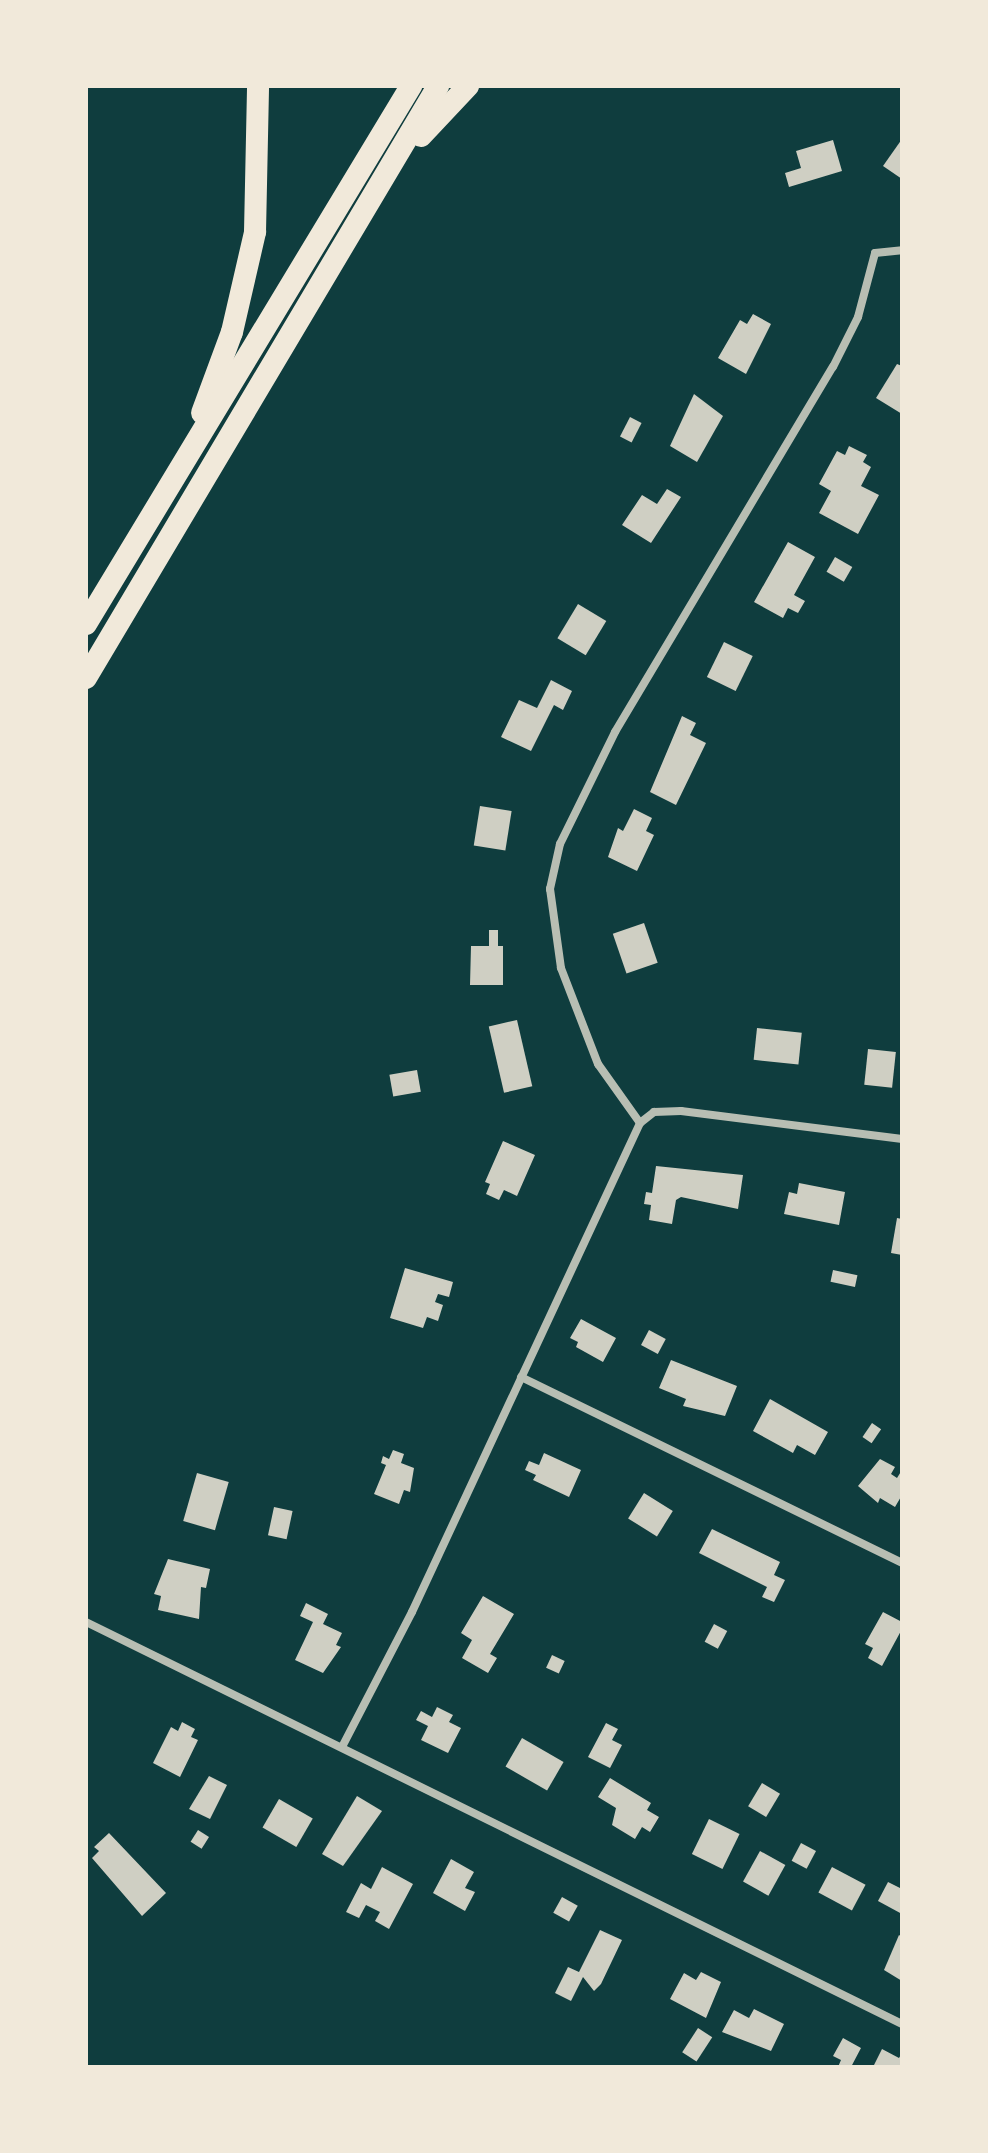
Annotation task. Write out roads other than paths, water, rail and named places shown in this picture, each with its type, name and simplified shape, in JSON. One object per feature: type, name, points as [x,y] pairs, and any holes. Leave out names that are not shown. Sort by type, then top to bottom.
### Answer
[{"type":"highway","points":[[162,493],[220,372],[246,281],[259,183],[258,86]]},
{"type":"highway","points":[[86,624],[162,493],[270,326],[411,86]]},
{"type":"highway","points":[[86,678],[438,86]]},
{"type":"highway","points":[[378,191],[468,86]]},
{"type":"street","points":[[640,1123],[598,1064],[561,968],[550,899],[556,855],[615,732],[833,367],[858,317],[875,253],[902,250]]},
{"type":"street","points":[[342,1747],[412,1612],[640,1123],[654,1112],[681,1111],[902,1139]]},
{"type":"street","points":[[521,1377],[902,1563]]},
{"type":"street","points":[[86,1622],[252,1706],[342,1747],[430,1796],[902,2024]]}]
